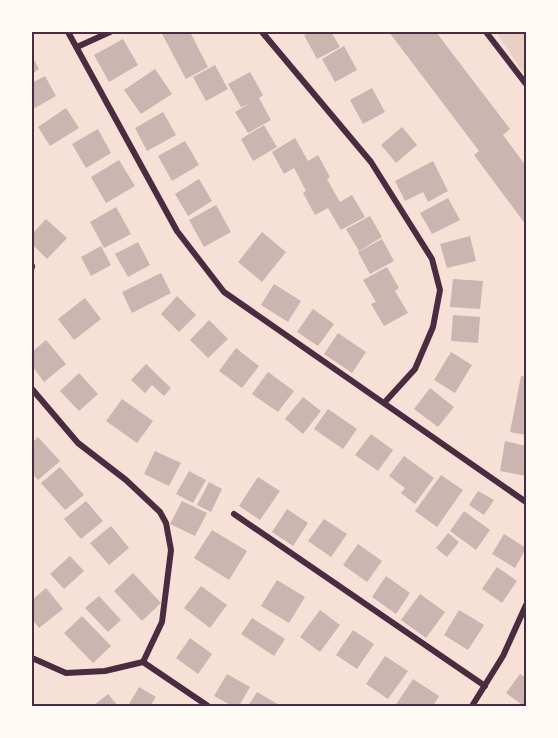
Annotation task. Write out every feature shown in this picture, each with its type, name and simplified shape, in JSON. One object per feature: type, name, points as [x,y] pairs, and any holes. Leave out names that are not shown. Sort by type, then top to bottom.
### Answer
[{"type":"street","points":[[68,32],[177,231],[224,292],[526,502]]},
{"type":"street","points":[[77,47],[110,32]]},
{"type":"street","points":[[262,32],[371,162],[432,259],[440,290],[433,327],[415,369],[384,403]]},
{"type":"street","points":[[486,32],[526,84]]},
{"type":"street","points":[[32,388],[78,443],[126,480],[160,512],[166,523],[171,550],[162,622],[143,662]]},
{"type":"street","points":[[234,514],[485,686]]},
{"type":"street","points":[[472,706],[503,656],[526,605]]},
{"type":"street","points":[[32,658],[66,674],[105,671],[143,662],[208,706]]},
{"type":"shaded area","points":[[496,32],[526,32],[526,77]]},
{"type":"building","points":[[161,32],[190,32],[208,67],[186,79]]},
{"type":"building","points":[[311,32],[331,32],[340,47],[317,59],[304,35]]},
{"type":"building","points":[[389,32],[436,32],[510,129],[503,135],[526,166],[526,225],[474,155],[479,151]]},
{"type":"building","points":[[123,39],[138,65],[109,82],[94,55]]},
{"type":"building","points":[[344,46],[357,70],[335,82],[322,59]]},
{"type":"building","points":[[32,56],[39,69],[32,74]]},
{"type":"building","points":[[215,65],[228,89],[206,101],[193,77]]},
{"type":"building","points":[[155,69],[172,94],[141,114],[124,90]]},
{"type":"building","points":[[250,72],[263,95],[259,98],[271,120],[248,133],[235,112],[249,104],[241,107],[228,84]]},
{"type":"building","points":[[45,76],[56,96],[33,109],[32,83]]},
{"type":"building","points":[[372,88],[385,112],[363,124],[350,100]]},
{"type":"building","points":[[66,108],[79,128],[50,146],[38,127]]},
{"type":"building","points":[[163,112],[176,135],[147,151],[135,128]]},
{"type":"building","points":[[264,125],[277,147],[253,161],[241,139]]},
{"type":"building","points":[[402,127],[417,145],[396,163],[381,145]]},
{"type":"building","points":[[98,129],[111,153],[86,168],[72,144]]},
{"type":"building","points":[[295,138],[308,161],[318,155],[330,177],[327,179],[340,202],[352,195],[365,217],[341,230],[328,208],[315,215],[303,193],[306,191],[294,168],[284,174],[272,152]]},
{"type":"building","points":[[185,141],[199,165],[172,181],[158,156]]},
{"type":"building","points":[[119,160],[135,186],[106,203],[91,177]]},
{"type":"building","points":[[433,161],[448,191],[428,202],[423,192],[405,201],[395,181]]},
{"type":"building","points":[[199,179],[212,201],[188,216],[175,194]]},
{"type":"building","points":[[448,198],[460,220],[432,234],[420,213]]},
{"type":"building","points":[[216,205],[231,232],[204,247],[189,220]]},
{"type":"building","points":[[116,207],[131,234],[104,248],[90,222]]},
{"type":"building","points":[[370,216],[382,237],[359,251],[346,229]]},
{"type":"building","points":[[46,219],[67,238],[47,259],[32,244],[32,234]]},
{"type":"building","points":[[262,232],[286,252],[262,282],[238,262]]},
{"type":"building","points":[[470,236],[476,261],[447,268],[440,244]]},
{"type":"building","points":[[382,239],[394,261],[370,274],[358,252]]},
{"type":"building","points":[[138,242],[150,265],[128,277],[115,254]]},
{"type":"building","points":[[101,246],[111,265],[91,276],[81,257]]},
{"type":"building","points":[[387,267],[399,288],[395,291],[408,313],[384,326],[371,304],[376,302],[363,280]]},
{"type":"building","points":[[161,273],[171,293],[132,313],[122,292]]},
{"type":"building","points":[[453,279],[483,281],[480,309],[450,307]]},
{"type":"building","points":[[274,284],[301,301],[288,322],[261,305]]},
{"type":"building","points":[[177,296],[196,315],[179,332],[161,314]]},
{"type":"building","points":[[85,298],[101,319],[74,340],[58,319]]},
{"type":"building","points":[[313,309],[334,324],[318,346],[297,332]]},
{"type":"building","points":[[453,315],[480,317],[478,343],[451,341]]},
{"type":"building","points":[[209,320],[228,339],[208,358],[190,340]]},
{"type":"building","points":[[338,333],[366,352],[352,373],[324,354]]},
{"type":"building","points":[[46,340],[66,364],[44,382],[32,366],[32,352]]},
{"type":"building","points":[[236,348],[259,366],[242,388],[219,371]]},
{"type":"building","points":[[451,352],[472,365],[455,393],[434,380]]},
{"type":"building","points":[[146,364],[171,388],[164,396],[152,385],[145,393],[131,380]]},
{"type":"building","points":[[268,372],[294,391],[278,412],[252,394]]},
{"type":"building","points":[[79,373],[98,394],[79,411],[60,391]]},
{"type":"building","points":[[521,376],[526,377],[526,435],[510,432]]},
{"type":"building","points":[[430,388],[454,407],[438,427],[414,409]]},
{"type":"building","points":[[303,397],[321,411],[303,434],[285,419]]},
{"type":"building","points":[[122,399],[153,421],[137,443],[106,421]]},
{"type":"building","points":[[328,409],[357,429],[343,449],[314,429]]},
{"type":"building","points":[[371,434],[393,450],[378,471],[355,455]]},
{"type":"building","points":[[38,437],[60,461],[38,480],[32,473],[32,443]]},
{"type":"building","points":[[505,441],[526,446],[526,476],[500,471]]},
{"type":"building","points":[[155,451],[181,463],[169,486],[144,474]]},
{"type":"building","points":[[404,456],[434,478],[415,504],[401,493],[405,488],[389,476]]},
{"type":"building","points":[[60,467],[84,495],[65,510],[41,483]]},
{"type":"building","points":[[189,471],[206,480],[193,503],[176,494]]},
{"type":"building","points":[[441,475],[463,490],[437,527],[415,511]]},
{"type":"building","points":[[258,477],[280,491],[260,520],[239,506]]},
{"type":"building","points":[[209,482],[222,489],[211,512],[197,505]]},
{"type":"building","points":[[478,491],[494,500],[484,515],[469,505]]},
{"type":"building","points":[[86,501],[103,521],[81,539],[64,519]]},
{"type":"building","points":[[182,501],[207,513],[195,536],[170,524]]},
{"type":"building","points":[[287,509],[308,523],[293,546],[272,532]]},
{"type":"building","points":[[464,511],[490,530],[476,550],[450,531]]},
{"type":"building","points":[[324,519],[347,534],[331,557],[308,541]]},
{"type":"building","points":[[111,526],[129,548],[109,565],[90,543]]},
{"type":"building","points":[[212,530],[247,551],[229,580],[194,558]]},
{"type":"building","points":[[448,533],[459,542],[447,557],[436,548]]},
{"type":"building","points":[[504,534],[526,548],[515,568],[492,554]]},
{"type":"building","points":[[358,544],[382,561],[367,582],[343,565]]},
{"type":"building","points":[[70,556],[84,571],[64,589],[50,574]]},
{"type":"building","points":[[497,567],[517,581],[502,603],[482,589]]},
{"type":"building","points":[[133,573],[161,603],[142,621],[114,591]]},
{"type":"building","points":[[386,576],[410,593],[396,614],[372,597]]},
{"type":"building","points":[[277,580],[305,597],[289,623],[261,606]]},
{"type":"building","points":[[201,586],[227,605],[210,628],[184,608]]},
{"type":"building","points":[[46,588],[63,609],[39,628],[32,619],[32,600]]},
{"type":"building","points":[[420,594],[445,612],[426,638],[401,620]]},
{"type":"building","points":[[99,596],[121,620],[108,632],[85,608]]},
{"type":"building","points":[[320,610],[340,625],[320,652],[300,637]]},
{"type":"building","points":[[459,610],[484,625],[468,650],[444,635]]},
{"type":"building","points":[[82,616],[111,646],[93,663],[64,633]]},
{"type":"building","points":[[252,618],[285,639],[274,656],[241,634]]},
{"type":"building","points":[[353,630],[374,644],[357,669],[336,655]]},
{"type":"building","points":[[190,638],[212,654],[198,674],[176,658]]},
{"type":"building","points":[[385,656],[408,671],[388,699],[366,684]]},
{"type":"building","points":[[227,674],[250,687],[239,706],[232,706],[214,696]]},
{"type":"building","points":[[520,674],[526,678],[526,706],[506,693]]},
{"type":"building","points":[[413,679],[439,696],[433,706],[395,706]]},
{"type":"building","points":[[139,687],[156,697],[150,706],[128,706]]},
{"type":"building","points":[[257,692],[281,706],[248,706]]},
{"type":"building","points":[[108,694],[118,706],[93,706]]}]
